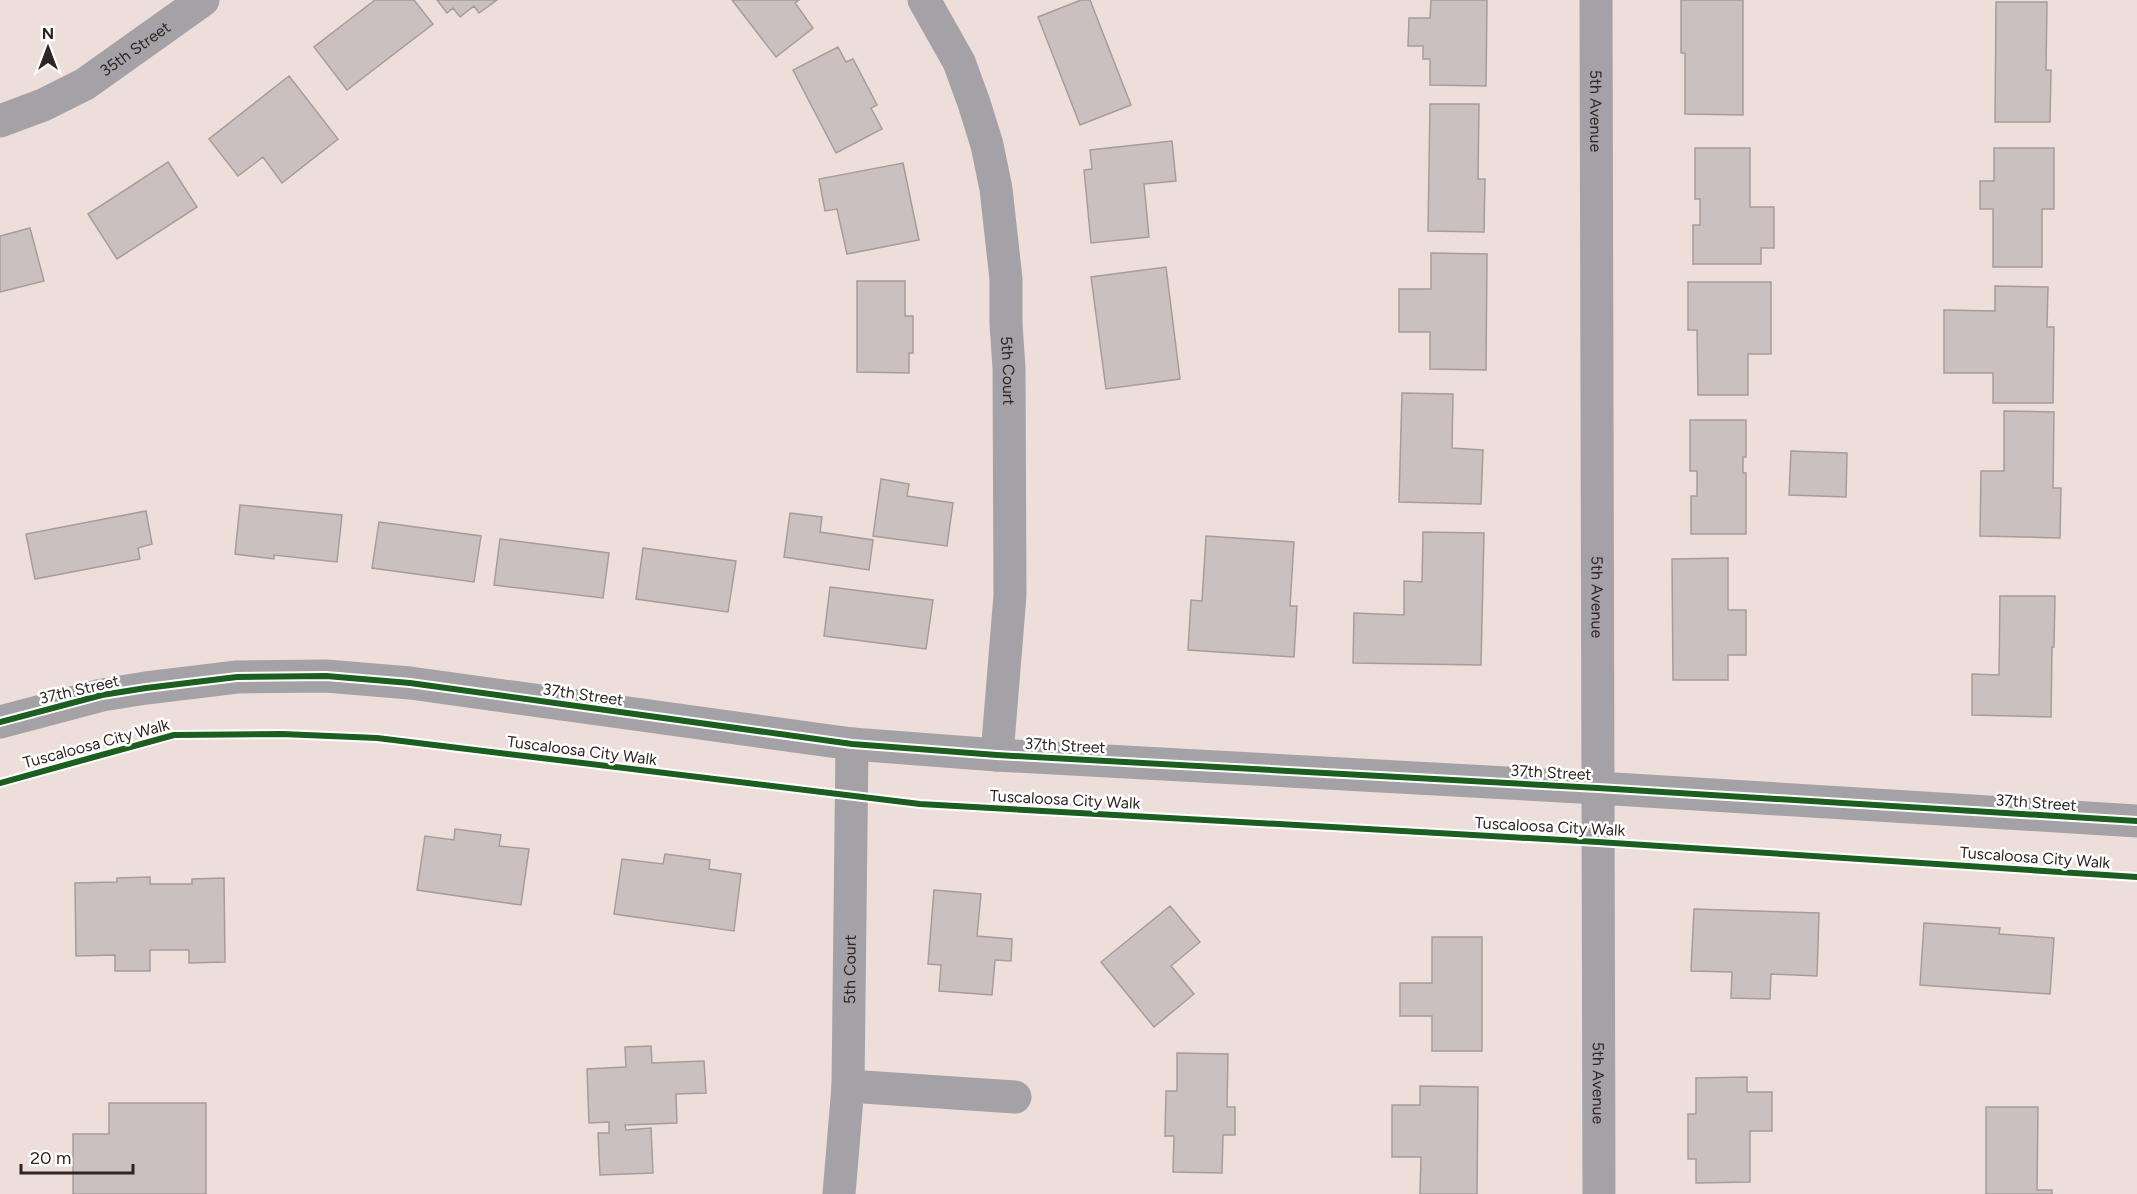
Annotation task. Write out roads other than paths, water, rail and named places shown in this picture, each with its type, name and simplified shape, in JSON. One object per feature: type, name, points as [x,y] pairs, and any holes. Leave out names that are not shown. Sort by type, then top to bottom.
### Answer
[{"type":"street","name":"35th Street","points":[[0,121],[43,105],[85,84],[203,0]]},
{"type":"street","name":"5th Court","points":[[924,0],[959,62],[987,145],[996,189],[1006,279],[1009,368],[1010,595],[997,755]]},
{"type":"street","name":"5th Avenue","points":[[1596,0],[1599,1194]]},
{"type":"street","name":"37th Street","points":[[0,722],[102,695],[146,688],[237,677],[326,676],[410,683],[852,744],[997,755],[2137,821]]},
{"type":"street","name":"5th Court","points":[[839,1194],[848,1086],[852,744]]},
{"type":"street","points":[[848,1086],[1015,1097]]}]
